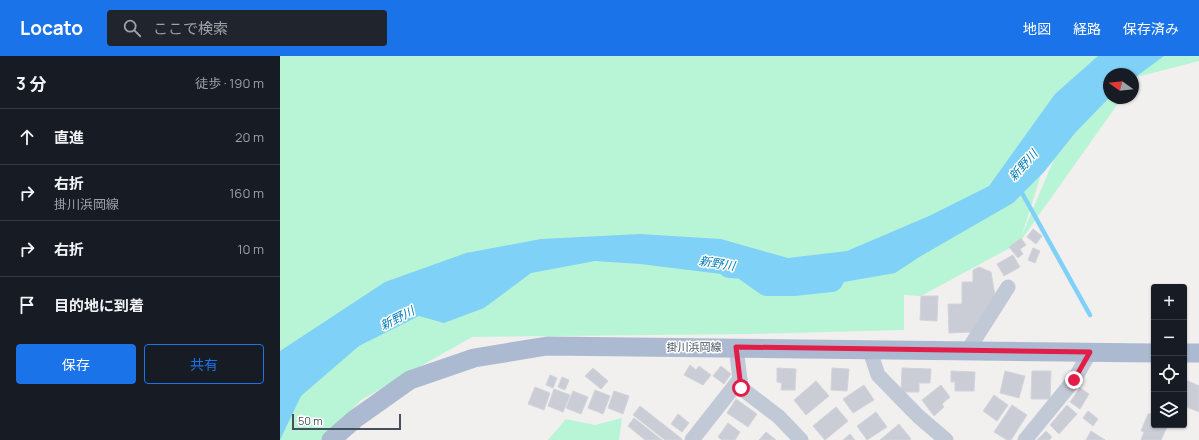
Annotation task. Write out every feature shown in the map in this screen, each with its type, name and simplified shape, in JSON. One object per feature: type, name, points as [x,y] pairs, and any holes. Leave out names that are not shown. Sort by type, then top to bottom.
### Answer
[{"type":"main road","name":"掛川浜岡線","points":[[332,440],[354,419],[410,380],[474,358],[547,346],[869,348],[1151,353]]},
{"type":"main road","points":[[1187,353],[1199,353]]},
{"type":"street","points":[[968,350],[1008,288]]},
{"type":"street","points":[[736,347],[741,388],[779,417],[801,440]]},
{"type":"street","points":[[869,348],[878,375],[918,416],[946,440]]},
{"type":"street","points":[[1025,440],[1074,380],[1090,352]]},
{"type":"street","points":[[692,440],[740,379]]},
{"type":"green space","points":[[280,56],[1199,56],[1199,61],[1139,76],[1139,68],[1103,68],[1103,104],[1118,104],[1019,243],[921,296],[904,295],[904,330],[749,334],[472,337],[361,400],[323,440],[280,440]],"holes":[[[1078,102],[1022,235],[1062,108]]]},
{"type":"green space","points":[[622,418],[619,440],[548,440],[566,419],[595,425]]},
{"type":"water","points":[[1098,56],[1164,56],[1139,75],[1139,68],[1103,68],[1103,104],[1075,133],[1044,172],[1013,203],[921,256],[895,273],[827,285],[795,283],[640,264],[595,261],[531,273],[484,308],[444,323],[419,316],[359,346],[301,396],[280,440],[280,351],[385,282],[466,253],[541,239],[640,234],[721,239],[788,258],[847,251],[929,216],[989,186],[1055,94]]},
{"type":"building","points":[[1033,229],[1042,236],[1036,244],[1027,237]]},
{"type":"building","points":[[1021,238],[1026,245],[1020,249],[1023,254],[1018,258],[1009,247]]},
{"type":"building","points":[[1033,248],[1040,251],[1035,263],[1028,260]]},
{"type":"building","points":[[1013,255],[1020,267],[1004,276],[997,264]]},
{"type":"building","points":[[979,267],[991,272],[995,295],[972,332],[949,333],[948,304],[962,304],[962,282],[973,282],[973,270]]},
{"type":"building","points":[[921,296],[938,296],[937,321],[920,320]]},
{"type":"building","points":[[690,365],[696,370],[699,366],[711,375],[703,385],[684,375]]},
{"type":"building","points":[[721,366],[731,374],[724,384],[713,376]]},
{"type":"building","points":[[593,368],[608,381],[601,389],[585,376]]},
{"type":"building","points":[[777,368],[796,369],[795,390],[781,390],[782,383],[777,382]]},
{"type":"building","points":[[832,368],[849,369],[847,391],[831,390]]},
{"type":"building","points":[[902,368],[931,369],[930,383],[919,383],[919,392],[901,392]]},
{"type":"building","points":[[951,371],[975,372],[974,391],[955,391],[955,382],[951,382]]},
{"type":"building","points":[[1005,371],[1025,376],[1019,398],[1000,393]]},
{"type":"building","points":[[1032,371],[1051,371],[1050,399],[1031,399]]},
{"type":"building","points":[[550,375],[557,378],[553,388],[546,385]]},
{"type":"building","points":[[562,377],[569,380],[565,390],[558,387]]},
{"type":"building","points":[[1187,380],[1199,386],[1199,412],[1187,407]]},
{"type":"building","points":[[816,381],[829,396],[806,415],[794,400]]},
{"type":"building","points":[[864,385],[874,400],[853,413],[843,399]]},
{"type":"building","points":[[941,385],[950,397],[942,404],[944,407],[934,416],[922,400]]},
{"type":"building","points":[[535,387],[550,393],[544,410],[528,404]]},
{"type":"building","points":[[1080,388],[1089,394],[1080,409],[1070,402]]},
{"type":"building","points":[[554,389],[570,395],[563,412],[548,406]]},
{"type":"building","points":[[595,390],[610,396],[603,414],[588,408]]},
{"type":"building","points":[[573,391],[588,397],[581,414],[566,408]]},
{"type":"building","points":[[614,391],[629,396],[623,414],[608,408]]},
{"type":"building","points":[[994,395],[1008,405],[997,421],[983,411]]},
{"type":"building","points":[[736,399],[757,414],[748,427],[727,413]]},
{"type":"building","points":[[1012,405],[1027,415],[1011,440],[1007,440],[994,432]]},
{"type":"building","points":[[1067,405],[1077,414],[1059,434],[1050,425]]},
{"type":"building","points":[[640,406],[682,440],[665,440],[633,415]]},
{"type":"building","points":[[836,407],[848,421],[825,440],[813,426]]},
{"type":"building","points":[[1088,411],[1098,419],[1093,426],[1083,418]]},
{"type":"building","points":[[876,412],[887,427],[867,440],[857,426]]},
{"type":"building","points":[[678,414],[689,423],[682,432],[671,424]]},
{"type":"building","points":[[1148,414],[1151,414],[1151,428],[1167,428],[1161,440],[1141,440],[1144,432],[1141,431]]},
{"type":"building","points":[[634,418],[662,440],[645,440],[628,426]]},
{"type":"building","points":[[728,423],[740,432],[735,440],[722,440],[718,437]]},
{"type":"building","points":[[899,424],[911,439],[880,440]]},
{"type":"building","points":[[1046,431],[1052,437],[1049,440],[1037,440]]},
{"type":"building","points":[[1091,431],[1105,440],[1086,440]]},
{"type":"building","points":[[766,432],[776,440],[759,440]]},
{"type":"building","points":[[850,434],[855,440],[843,440]]},
{"type":"waterway","points":[[1022,193],[1090,315]]},
{"type":"waterway","name":"新野川","points":[[730,265],[743,266],[767,283],[793,283],[831,279]]},
{"type":"route","points":[[741,388],[736,347],[1090,352],[1074,380]]}]
